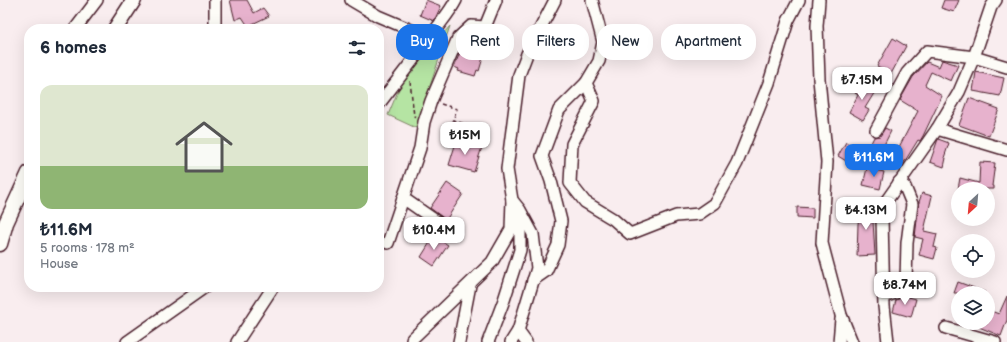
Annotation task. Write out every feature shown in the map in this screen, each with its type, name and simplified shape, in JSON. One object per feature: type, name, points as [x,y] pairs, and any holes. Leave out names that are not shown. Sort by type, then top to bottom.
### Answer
[{"type":"main road","points":[[118,24],[134,0]]},
{"type":"main road","points":[[0,244],[5,215],[24,181]]},
{"type":"street","points":[[79,24],[97,0]]},
{"type":"street","points":[[215,0],[215,24]]},
{"type":"street","points":[[351,0],[378,16],[397,24]]},
{"type":"street","points":[[439,24],[449,0]]},
{"type":"street","points":[[440,24],[450,14],[456,0]]},
{"type":"street","points":[[486,24],[496,0]]},
{"type":"street","points":[[412,339],[470,285],[492,262],[511,229],[512,200],[507,169],[520,75],[527,54],[555,0]]},
{"type":"street","points":[[533,280],[546,271],[558,245],[561,221],[551,181],[542,156],[559,110],[586,83],[599,61],[603,42],[592,0]]},
{"type":"street","points":[[586,83],[594,101],[572,144],[570,183],[584,202],[613,219],[630,234],[676,216],[699,214],[715,203],[737,163],[768,83],[788,21],[799,0]]},
{"type":"street","points":[[819,0],[817,26],[819,79],[827,162],[822,243],[841,315],[852,342]]},
{"type":"street","points":[[888,342],[884,297],[882,218],[887,200],[937,129],[959,92],[974,57],[991,7],[996,0]]},
{"type":"street","points":[[388,243],[420,148],[424,122],[431,101],[456,43]]},
{"type":"street","points":[[876,130],[908,73],[927,51],[974,57],[1007,67]]},
{"type":"street","points":[[384,98],[413,60]]},
{"type":"street","points":[[937,129],[1007,150]]},
{"type":"street","points":[[884,297],[901,291],[906,281],[907,243],[912,204],[905,187],[900,182]]},
{"type":"street","points":[[403,198],[446,228]]},
{"type":"street","points":[[511,342],[518,331],[537,268],[533,234],[520,210],[512,200]]},
{"type":"street","points":[[488,342],[504,300],[520,250],[520,210]]},
{"type":"street","points":[[459,342],[470,285]]},
{"type":"street","points":[[127,342],[198,292]]},
{"type":"street","points":[[238,342],[270,292]]},
{"type":"street","points":[[839,342],[841,315]]},
{"type":"street","points":[[946,328],[995,342]]},
{"type":"street","points":[[518,331],[526,342]]},
{"type":"path","points":[[409,77],[414,116],[424,122]]},
{"type":"path","points":[[431,101],[457,109],[454,120],[479,129]]},
{"type":"green space","points":[[420,60],[439,60],[416,128],[388,115],[403,79]]},
{"type":"building","points":[[230,0],[247,0],[254,13],[263,8],[269,16],[252,24],[247,24],[242,17],[235,20]]},
{"type":"building","points":[[426,0],[441,6],[434,21],[420,15]]},
{"type":"building","points":[[944,0],[959,0],[954,12],[941,8]]},
{"type":"building","points":[[893,38],[906,46],[891,74],[877,66]]},
{"type":"building","points":[[457,60],[482,60],[479,71],[477,70],[475,76],[458,71],[459,69],[454,67]]},
{"type":"building","points":[[942,60],[958,65],[951,81],[931,72],[925,85],[942,96],[923,136],[920,141],[918,140],[900,169],[890,164],[918,111],[900,100],[913,77],[927,62],[939,67]]},
{"type":"building","points":[[976,72],[1004,78],[1000,96],[973,91]]},
{"type":"building","points":[[862,82],[876,90],[865,108],[869,110],[863,120],[849,112],[858,95],[855,93]]},
{"type":"building","points":[[969,98],[999,109],[989,136],[959,125]]},
{"type":"building","points":[[885,128],[891,131],[880,153],[869,147],[874,137],[880,136]]},
{"type":"building","points":[[457,139],[482,147],[474,172],[449,165]]},
{"type":"building","points":[[938,139],[949,143],[944,158],[946,158],[944,167],[930,162]]},
{"type":"building","points":[[846,142],[859,150],[851,164],[838,156]]},
{"type":"building","points":[[980,162],[995,163],[993,182],[979,182]]},
{"type":"building","points":[[867,168],[884,172],[880,189],[863,185]]},
{"type":"building","points":[[960,178],[975,182],[959,182]]},
{"type":"building","points":[[447,183],[463,194],[446,220],[430,208]]},
{"type":"building","points":[[922,193],[932,196],[924,231],[937,234],[934,247],[937,248],[934,259],[919,255],[923,239],[915,237],[919,202]]},
{"type":"building","points":[[861,204],[875,206],[873,221],[875,255],[857,256],[858,224]]},
{"type":"building","points":[[797,207],[813,208],[813,218],[797,217]]},
{"type":"building","points":[[434,236],[448,245],[434,266],[421,257]]},
{"type":"building","points":[[958,282],[969,286],[957,286]]},
{"type":"building","points":[[905,296],[916,299],[911,317],[893,312],[896,300]]},
{"type":"building","points":[[1007,296],[1007,320],[1001,336],[986,330],[995,330],[995,313],[999,314]]}]
